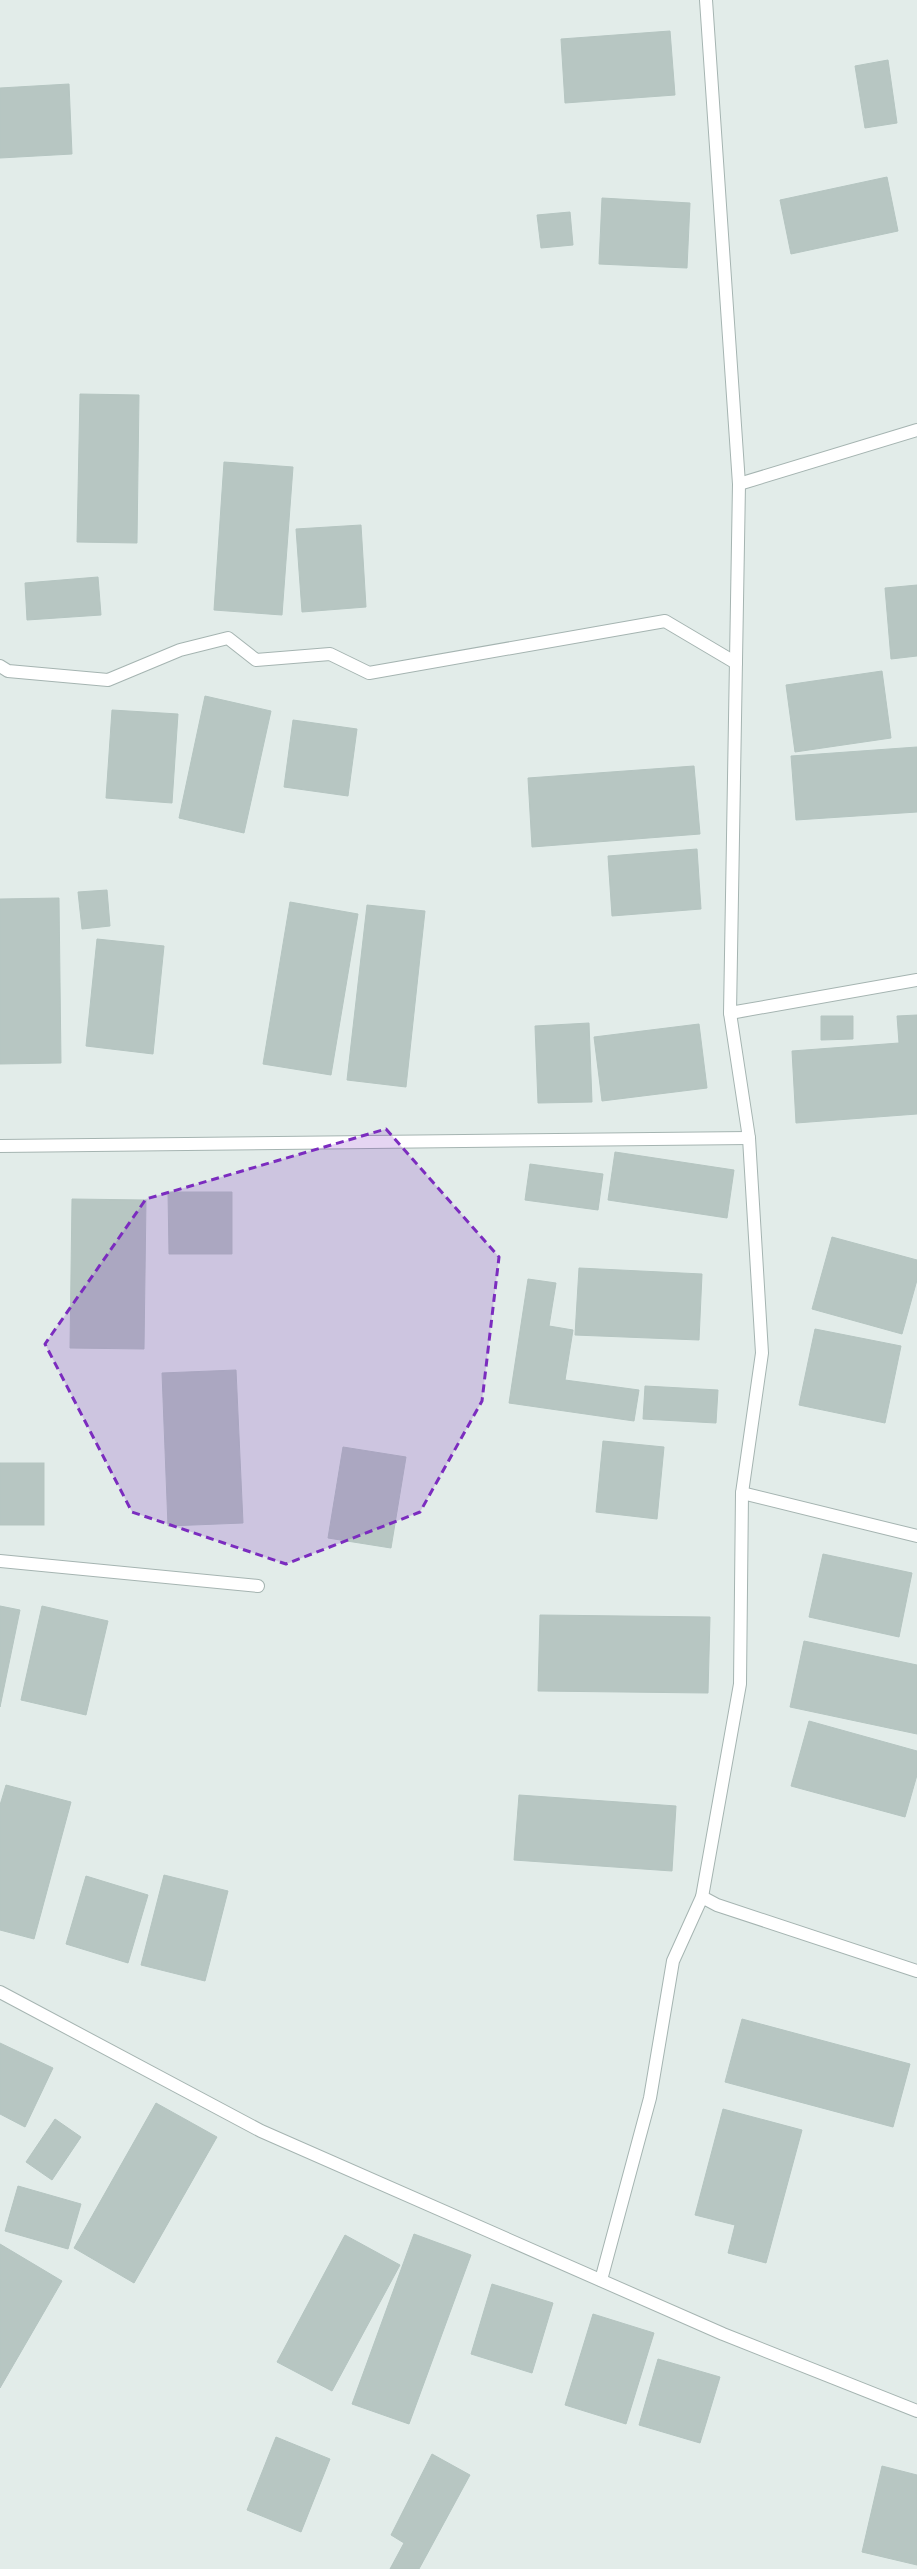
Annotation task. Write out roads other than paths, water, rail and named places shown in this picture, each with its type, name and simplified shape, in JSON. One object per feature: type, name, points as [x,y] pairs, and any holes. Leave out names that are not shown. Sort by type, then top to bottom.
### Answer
[{"type":"street","points":[[601,2280],[650,2098],[673,1961],[702,1897],[740,1684],[742,1493],[762,1353],[749,1138],[730,1013],[739,484],[706,0]]},
{"type":"street","points":[[739,484],[917,430]]},
{"type":"street","points":[[0,666],[8,672],[108,680],[180,650],[228,638],[256,660],[330,654],[368,673],[665,621],[736,663]]},
{"type":"street","points":[[730,1013],[917,980]]},
{"type":"street","points":[[0,1146],[749,1138]]},
{"type":"street","points":[[742,1493],[917,1536]]},
{"type":"street","points":[[0,1561],[258,1586]]},
{"type":"street","points":[[702,1897],[717,1905],[917,1971]]},
{"type":"street","points":[[0,1992],[260,2131],[723,2334],[917,2411]]}]
